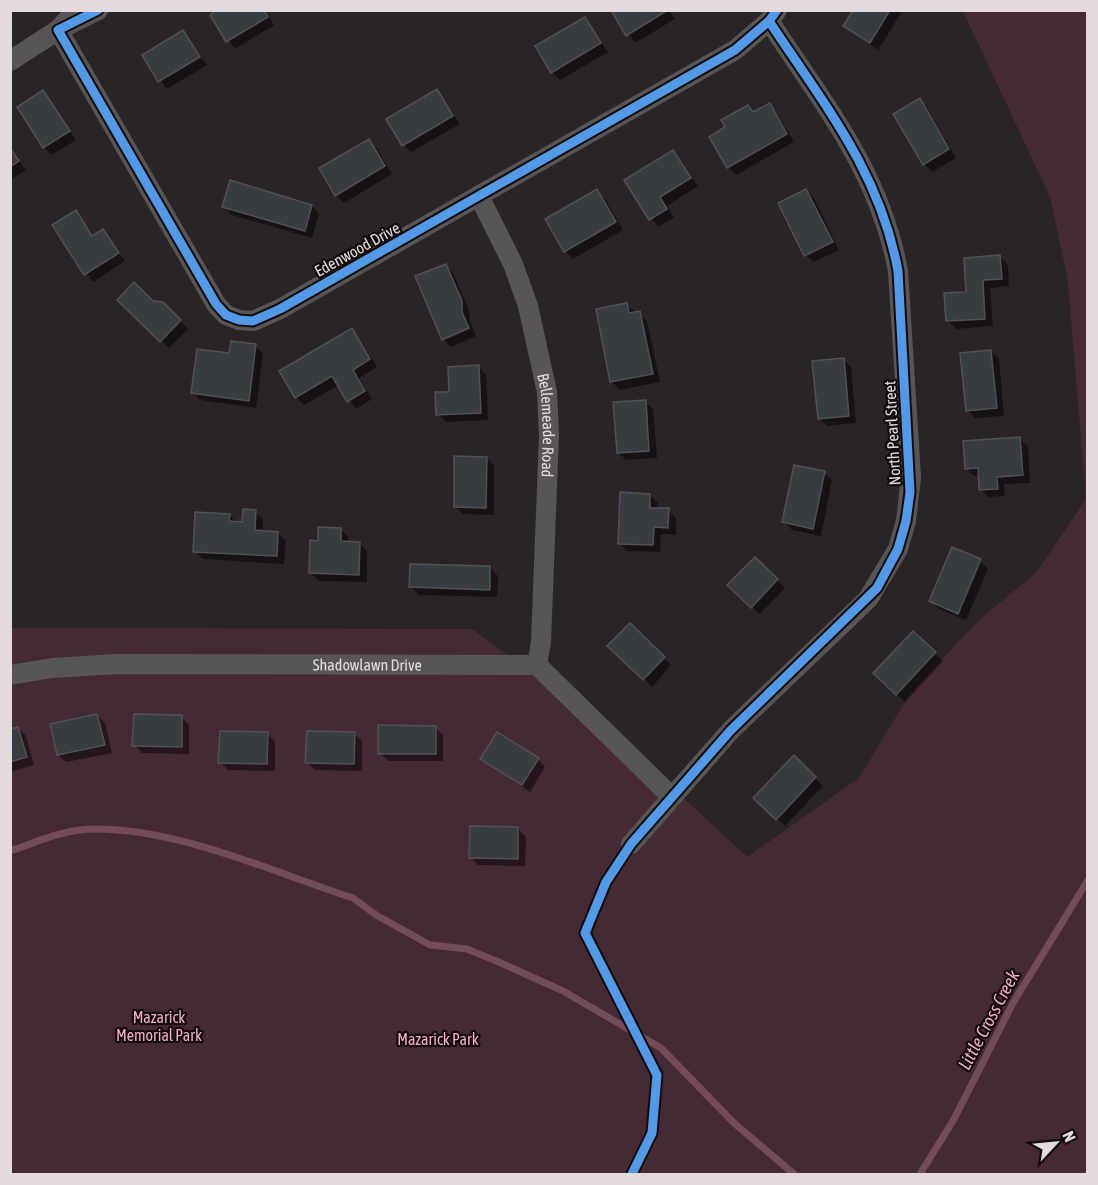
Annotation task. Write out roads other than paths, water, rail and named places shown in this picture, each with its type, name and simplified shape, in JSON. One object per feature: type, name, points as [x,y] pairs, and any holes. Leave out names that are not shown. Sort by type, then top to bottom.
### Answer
[{"type":"street","points":[[58,30],[75,10]]},
{"type":"street","points":[[10,61],[58,30],[98,10]]},
{"type":"street","name":"Edenwood Drive","points":[[58,30],[216,304],[226,315],[239,320],[254,321],[280,309],[735,50],[773,16]]},
{"type":"street","name":"North Pearl Street","points":[[631,844],[731,730],[877,588],[898,549],[906,521],[910,492],[898,271],[892,242],[879,200],[867,174],[773,16]]},
{"type":"street","name":"Bellemeade Road","points":[[479,196],[513,264],[528,306],[540,348],[547,392],[549,435],[541,642],[537,664]]},
{"type":"street","name":"Shadowlawn Drive","points":[[10,675],[52,668],[117,664],[537,664]]},
{"type":"street","points":[[537,664],[672,797]]},
{"type":"waterway","points":[[10,851],[72,831],[94,829],[126,831],[158,836],[225,853],[353,898],[376,915],[430,945],[467,949],[501,963],[563,991],[661,1048],[734,1123],[794,1174]]},
{"type":"waterway","name":"Little Cross Creek","points":[[920,1174],[953,1121],[1013,1003],[1088,880]]},
{"type":"park label","name":"Mazarick Memorial Park","points":[[159,1026]]},
{"type":"park label","name":"Mazarick Park","points":[[438,1039]]}]
